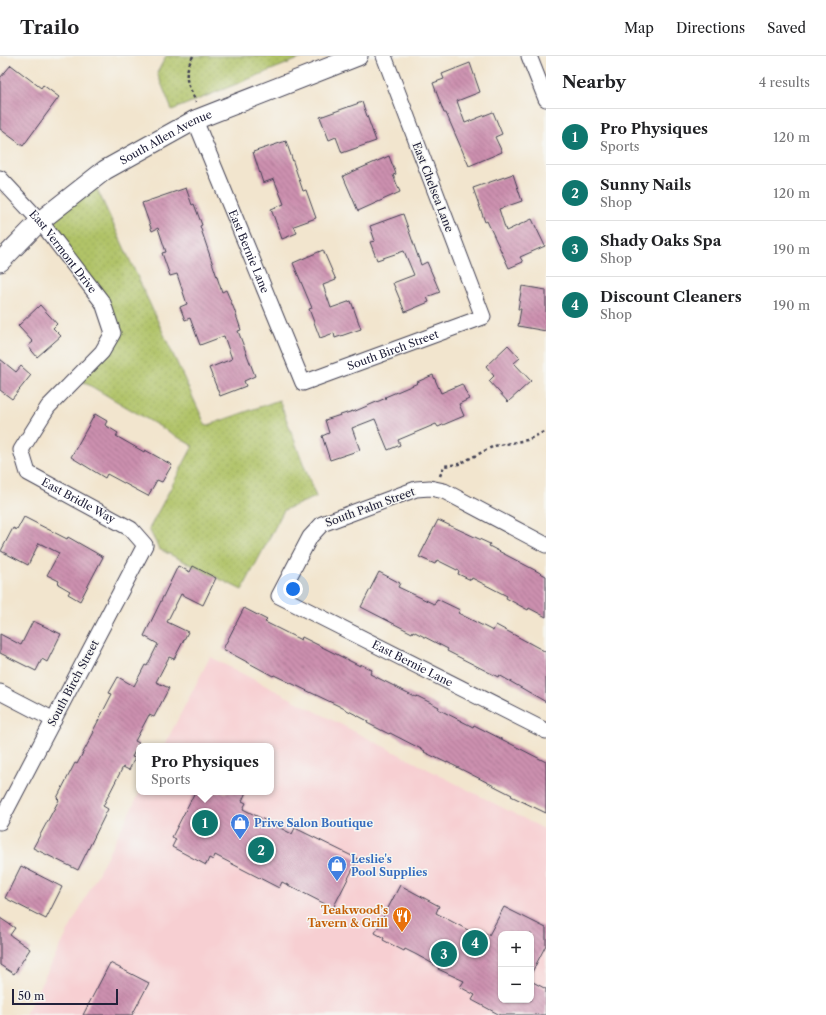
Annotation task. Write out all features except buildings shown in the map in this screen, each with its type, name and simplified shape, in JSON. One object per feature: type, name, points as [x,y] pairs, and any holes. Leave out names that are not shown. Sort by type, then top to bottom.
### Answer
[{"type":"street","name":"South Allen Avenue","points":[[0,262],[40,221],[105,170],[199,119],[358,56]]},
{"type":"street","name":"East Chelsea Lane","points":[[384,56],[483,317]]},
{"type":"street","points":[[529,56],[546,99]]},
{"type":"street","name":"East Bernie Lane","points":[[199,119],[303,383]]},
{"type":"street","name":"East Vermont Drive","points":[[0,178],[40,221],[103,303],[112,333],[102,352],[48,407],[21,450]]},
{"type":"street","name":"South Birch Street","points":[[303,383],[483,317]]},
{"type":"street","name":"East Bridle Way","points":[[21,450],[28,473],[131,529],[145,545]]},
{"type":"street","name":"South Palm Street","points":[[279,596],[310,537],[322,524],[416,489],[433,489]]},
{"type":"street","points":[[433,489],[444,491],[546,545]]},
{"type":"street","name":"South Birch Street","points":[[0,822],[145,545]]},
{"type":"street","name":"East Bernie Lane","points":[[279,596],[546,731]]},
{"type":"street","points":[[0,692],[54,720]]},
{"type":"path","points":[[193,56],[187,67],[186,76],[199,119]]},
{"type":"path","points":[[433,489],[444,466],[459,464],[494,446],[527,440],[546,431]]},
{"type":"shaded area","points":[[210,657],[546,830],[546,1015],[25,1015],[138,795],[274,795],[274,743],[166,743]]},
{"type":"green space","points":[[166,56],[306,56],[172,110],[157,73]]},
{"type":"green space","points":[[93,180],[206,426],[279,400],[316,497],[284,510],[242,590],[159,549],[149,529],[193,446],[77,378],[112,332],[103,303],[40,221]]},
{"type":"place","name":"Pro Physiques","points":[[205,823]]},
{"type":"place","name":"Prive Salon Boutique","points":[[240,840]]},
{"type":"place","name":"Sunny Nails","points":[[261,850]]},
{"type":"place","name":"Leslie's Pool Supplies","points":[[337,882]]},
{"type":"place","name":"Teakwood’s Tavern & Grill","points":[[402,933]]},
{"type":"place","name":"Discount Cleaners","points":[[475,943]]},
{"type":"place","name":"Shady Oaks Spa","points":[[444,954]]}]
